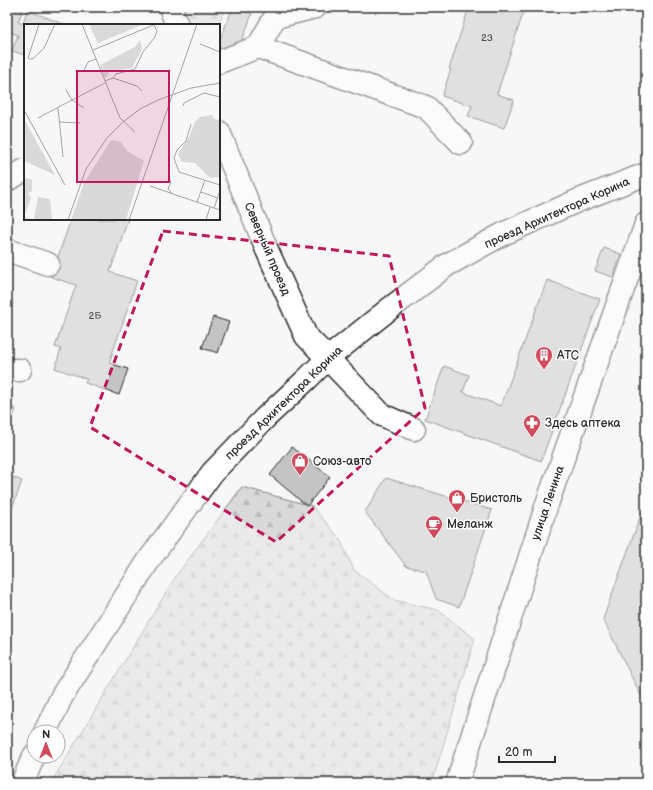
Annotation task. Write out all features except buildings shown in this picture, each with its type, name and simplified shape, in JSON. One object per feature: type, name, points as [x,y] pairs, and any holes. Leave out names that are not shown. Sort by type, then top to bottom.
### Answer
[{"type":"street","points":[[170,7],[177,24]]},
{"type":"street","points":[[220,62],[258,47],[275,17],[315,7]]},
{"type":"street","points":[[258,47],[426,107],[461,142]]},
{"type":"street","name":"Северный проезд","points":[[220,134],[267,250],[306,336],[382,415],[414,429]]},
{"type":"street","points":[[7,180],[24,171]]},
{"type":"street","name":"проезд Архитектора Корина","points":[[49,724],[62,696],[149,560],[212,473],[265,418],[308,379],[328,358],[447,265],[503,234],[577,201],[646,174]]},
{"type":"street","name":"улица Ленина","points":[[458,783],[547,504],[646,224]]},
{"type":"street","points":[[7,250],[48,264]]},
{"type":"street","points":[[22,783],[30,764]]},
{"type":"highlighted area","points":[[163,231],[389,256],[425,408],[276,542],[90,427]]},
{"type":"green space","points":[[179,7],[227,7],[225,8],[218,24],[185,24]]},
{"type":"green space","points":[[242,487],[312,506],[340,539],[354,570],[394,600],[438,610],[475,639],[432,783],[51,783],[62,764],[66,764],[66,758],[176,576]]},
{"type":"place","name":"АТС","points":[[544,370]]},
{"type":"place","name":"Здесь аптека","points":[[532,438]]},
{"type":"place","name":"Союз-авто","points":[[300,476]]},
{"type":"place","name":"Бристоль","points":[[457,513]]},
{"type":"place","name":"Меланж","points":[[434,539]]}]
